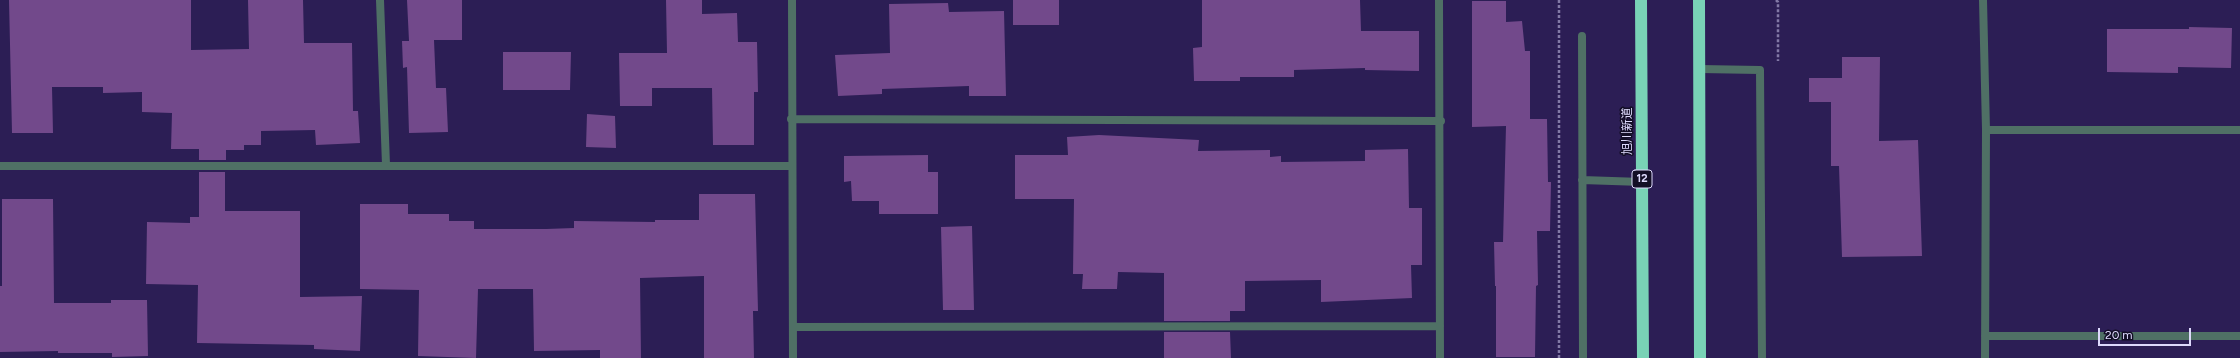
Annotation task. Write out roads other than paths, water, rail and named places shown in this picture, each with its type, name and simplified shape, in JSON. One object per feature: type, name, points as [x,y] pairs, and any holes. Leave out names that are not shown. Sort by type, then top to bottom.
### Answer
[{"type":"highway","name":"旭川新道","points":[[1641,0],[1643,358]]},
{"type":"highway","points":[[1700,0],[1700,358]]},
{"type":"street","points":[[380,0],[386,165]]},
{"type":"street","points":[[792,0],[791,119],[794,327],[793,358]]},
{"type":"street","points":[[1439,0],[1441,121],[1440,358]]},
{"type":"street","points":[[1983,0],[1986,130],[1985,358]]},
{"type":"street","points":[[1582,36],[1582,358]]},
{"type":"street","points":[[1700,69],[1760,70],[1762,358]]},
{"type":"street","points":[[791,119],[1441,121]]},
{"type":"street","points":[[1986,130],[2240,130]]},
{"type":"street","points":[[0,166],[792,166]]},
{"type":"street","points":[[1582,180],[1642,182]]},
{"type":"street","points":[[794,327],[1440,326]]},
{"type":"street","points":[[1985,336],[2240,336]]}]
